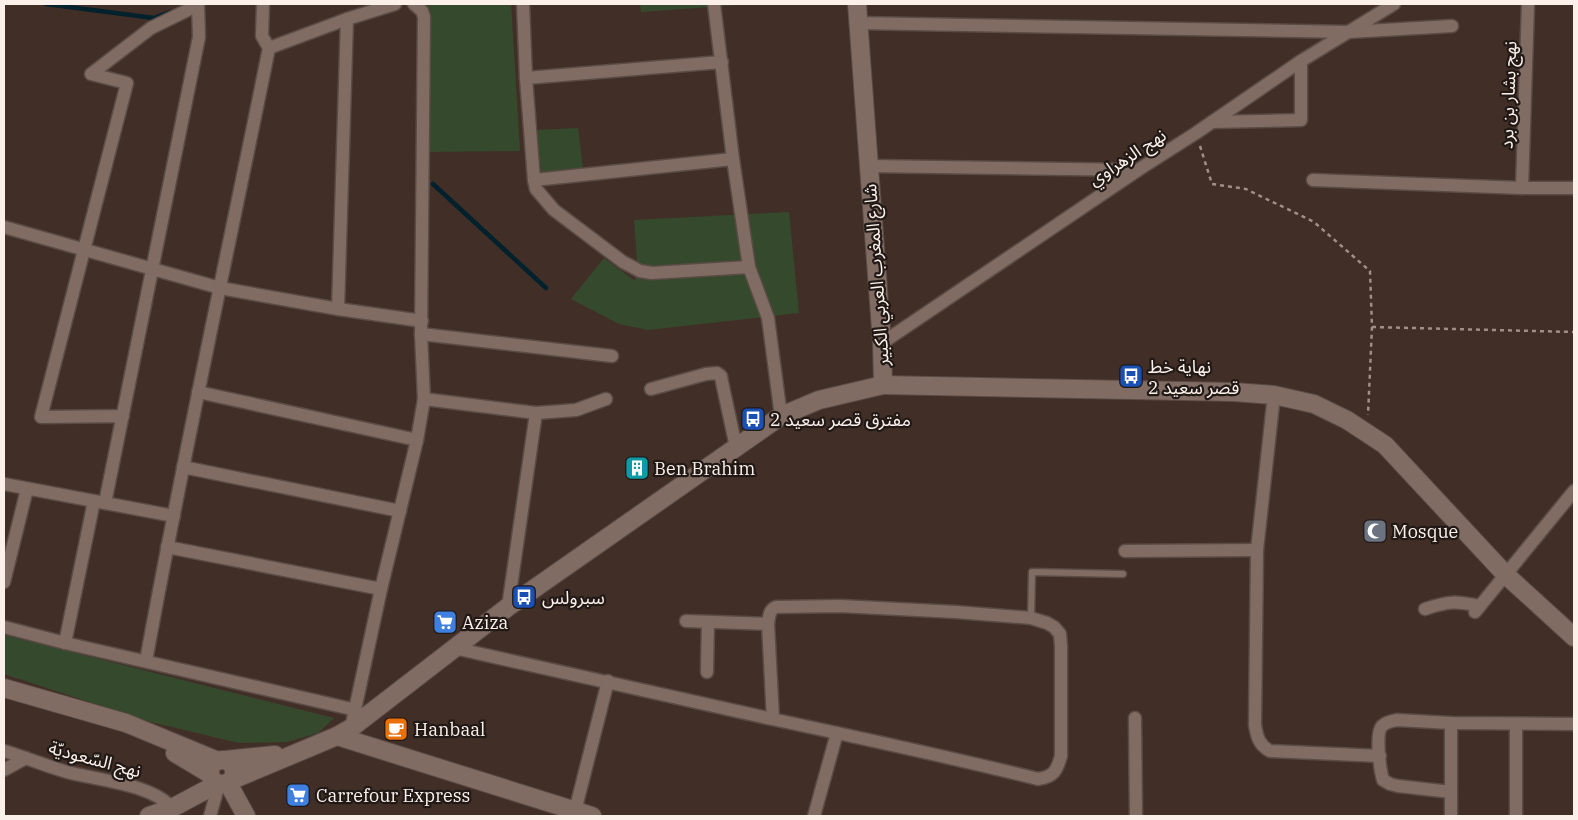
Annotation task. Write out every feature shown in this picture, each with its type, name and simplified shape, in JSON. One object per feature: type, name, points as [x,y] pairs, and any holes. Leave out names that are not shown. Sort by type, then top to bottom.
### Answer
[{"type":"street","points":[[146,661],[198,392],[269,48],[262,36],[264,4]]},
{"type":"street","points":[[269,48],[347,19],[395,4]]},
{"type":"street","points":[[414,4],[422,11],[424,17],[421,334],[424,399],[417,440],[381,589],[356,710],[344,732],[575,812],[592,816]]},
{"type":"street","points":[[523,4],[526,78],[534,180],[536,189],[554,210],[623,262],[640,272],[660,273],[749,267]]},
{"type":"street","points":[[714,4],[749,267],[768,318],[781,416]]},
{"type":"street","name":"شارع المغرب العربي الكبير","points":[[162,810],[220,775],[293,753],[344,732],[508,607],[781,416],[819,400],[883,385],[882,343],[857,4]]},
{"type":"street","name":"نهج الزهراوي","points":[[882,343],[1301,61],[1394,4]]},
{"type":"street","name":"نهج بشار بن برد","points":[[1522,188],[1528,4]]},
{"type":"street","points":[[66,644],[123,416],[154,270],[199,37],[198,5],[151,28],[91,74],[127,83],[41,417],[123,416]]},
{"type":"street","points":[[338,309],[347,19]]},
{"type":"street","points":[[858,23],[1348,32],[1452,26]]},
{"type":"street","points":[[1212,122],[1301,120],[1301,61]]},
{"type":"street","points":[[526,78],[722,62]]},
{"type":"street","points":[[534,180],[734,159]]},
{"type":"street","points":[[869,166],[1138,170]]},
{"type":"street","points":[[1313,180],[1522,188],[1574,188]]},
{"type":"street","points":[[4,227],[83,251],[220,288],[338,309],[422,320]]},
{"type":"street","points":[[421,334],[612,356]]},
{"type":"street","points":[[651,389],[706,374],[717,373],[721,376],[736,447]]},
{"type":"street","points":[[883,385],[1234,392],[1274,395],[1314,404],[1347,420],[1385,445],[1506,575],[1574,637]]},
{"type":"street","points":[[198,392],[417,440]]},
{"type":"street","points":[[1274,395],[1257,550],[1256,735],[1264,748],[1270,751],[1380,756]]},
{"type":"street","points":[[424,399],[536,413],[576,410],[606,398]]},
{"type":"street","points":[[508,607],[536,413]]},
{"type":"street","points":[[183,467],[400,511]]},
{"type":"street","points":[[4,484],[174,516]]},
{"type":"street","points":[[4,582],[27,489]]},
{"type":"street","points":[[1425,608],[1455,601],[1478,609],[1573,494]]},
{"type":"street","points":[[167,547],[381,589]]},
{"type":"street","points":[[1125,551],[1257,550]]},
{"type":"street","points":[[454,648],[772,719],[836,732],[1038,779],[1048,778],[1058,766],[1061,756],[1062,646],[1060,634],[1047,623],[1031,618],[840,606],[776,607],[770,613],[768,624],[772,719]]},
{"type":"street","points":[[686,622],[768,624]]},
{"type":"street","points":[[708,622],[708,672]]},
{"type":"street","points":[[4,627],[66,644],[356,710]]},
{"type":"street","points":[[575,812],[608,681]]},
{"type":"street","points":[[4,688],[126,723],[220,775],[246,816]]},
{"type":"street","points":[[1135,718],[1136,816]]},
{"type":"street","points":[[1451,792],[1390,784],[1383,780],[1380,756],[1380,730],[1383,725],[1397,720],[1451,723],[1574,724]]},
{"type":"street","points":[[1451,723],[1451,816]]},
{"type":"street","points":[[1516,724],[1516,816]]},
{"type":"street","points":[[814,816],[836,732]]},
{"type":"street","name":"نهج السّعوديّة","points":[[4,751],[67,772],[152,792],[162,810]]},
{"type":"street","points":[[4,770],[26,758]]},
{"type":"street","points":[[210,816],[220,775]]},
{"type":"lane","points":[[1031,618],[1032,572],[1123,574]]},
{"type":"path","points":[[1196,133],[1212,184],[1246,189],[1314,222],[1370,271],[1372,328],[1368,434]]},
{"type":"path","points":[[1372,328],[1574,332]]},
{"type":"green space","points":[[428,4],[511,4],[520,151],[428,152]]},
{"type":"green space","points":[[640,4],[751,4],[641,12]]},
{"type":"green space","points":[[578,128],[583,169],[541,172],[537,130]]},
{"type":"green space","points":[[789,212],[799,313],[648,330],[619,324],[571,299],[604,258],[635,281],[637,261],[634,220]]},
{"type":"green space","points":[[4,635],[334,718],[318,733],[287,742],[239,743],[151,722],[4,674]]},
{"type":"waterway","points":[[46,4],[154,18],[170,12]]},
{"type":"waterway","points":[[433,184],[546,288]]},
{"type":"place","name":"نهاية خط قصر سعيد 2","points":[[1131,376]]},
{"type":"place","name":"مفترق قصر سعيد 2","points":[[753,419]]},
{"type":"place","name":"Ben Brahim","points":[[637,468]]},
{"type":"place","name":"Mosque","points":[[1375,531]]},
{"type":"place","name":"سبرولس","points":[[524,597]]},
{"type":"place","name":"Aziza","points":[[445,622]]},
{"type":"place","name":"Hanbaal","points":[[396,729]]},
{"type":"place","name":"Carrefour Express","points":[[298,795]]}]
